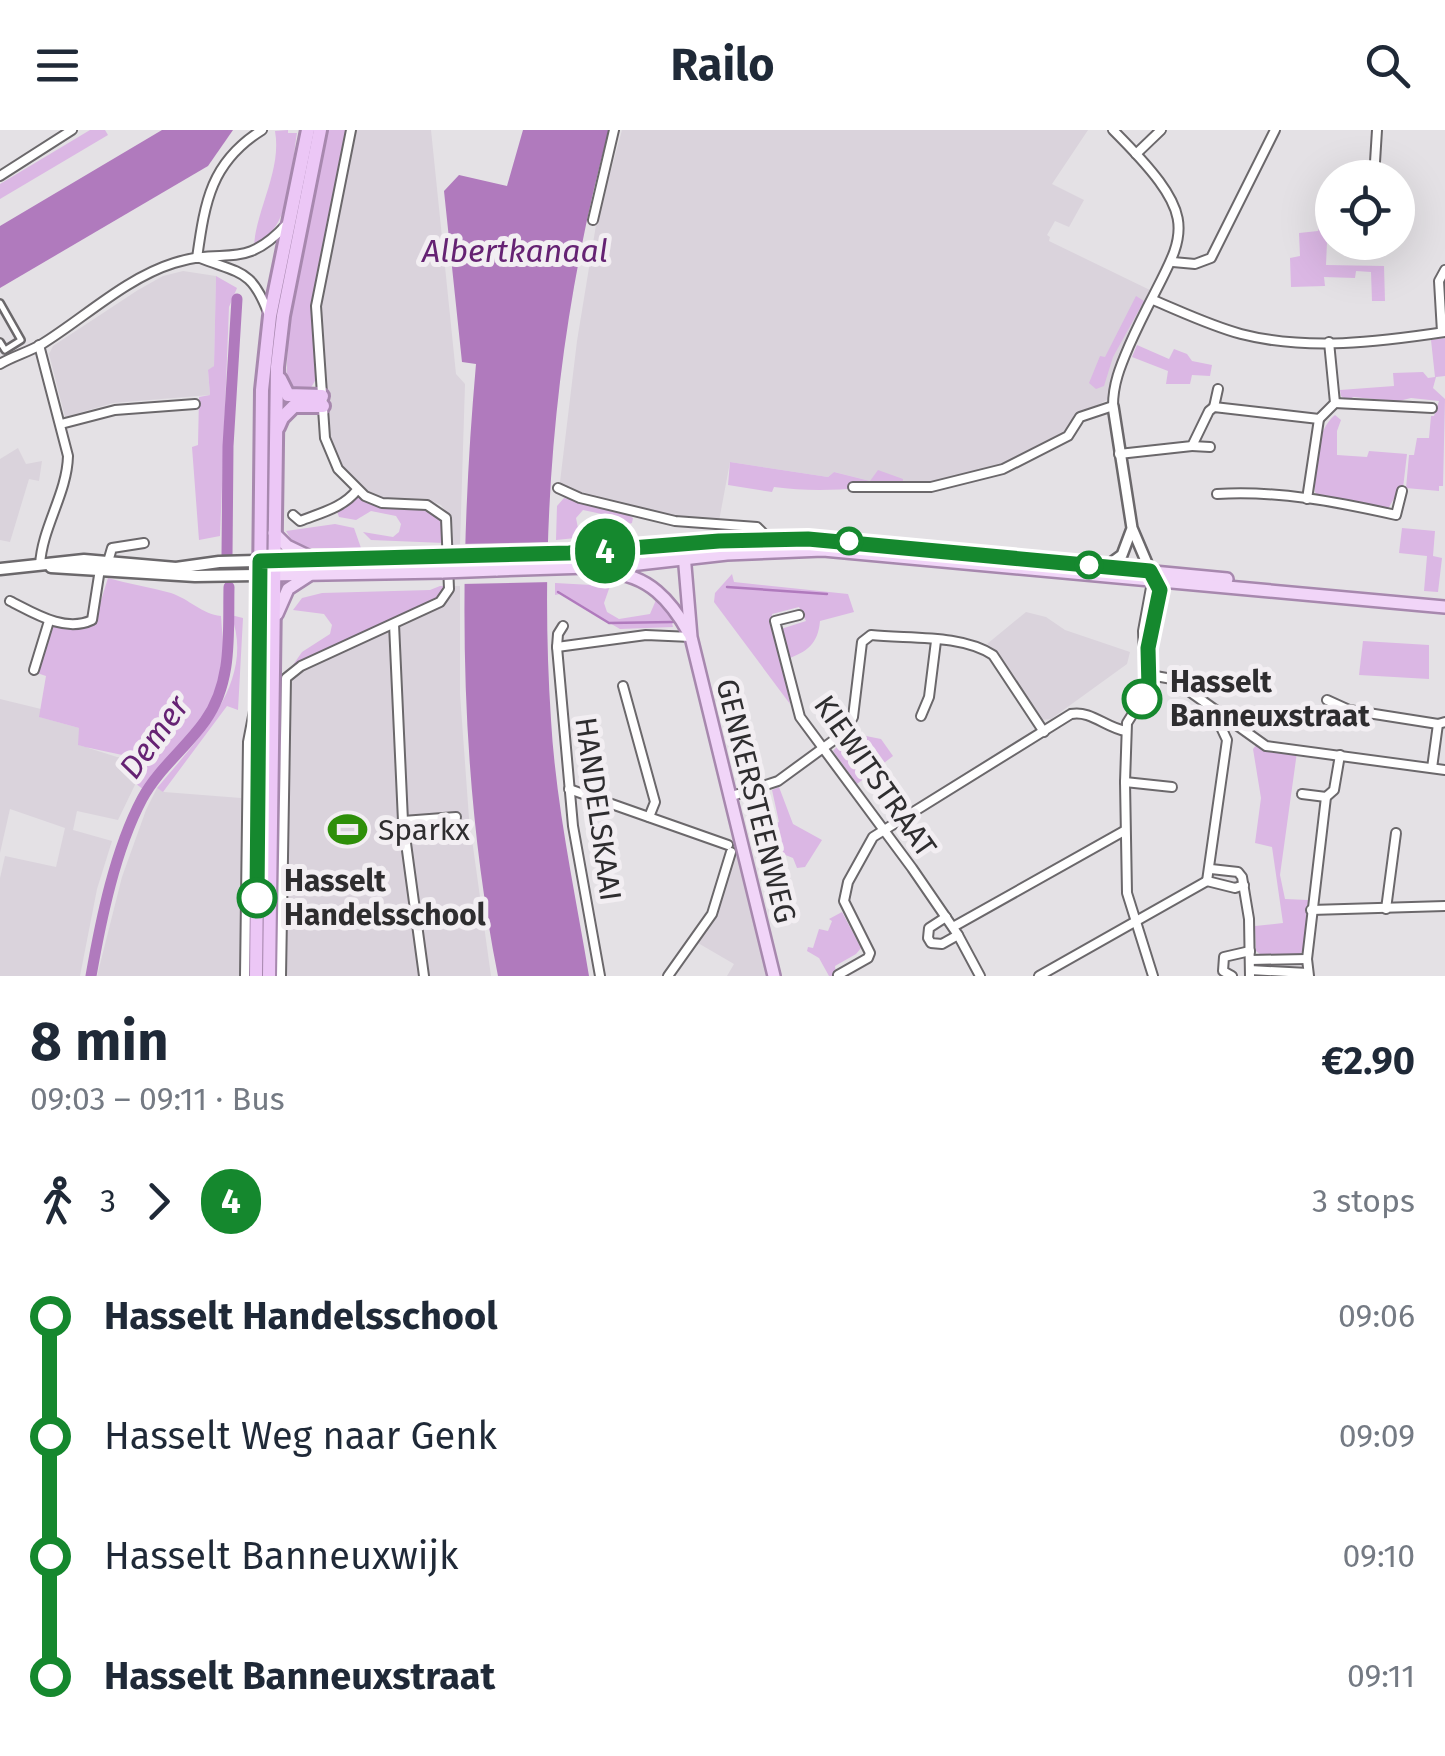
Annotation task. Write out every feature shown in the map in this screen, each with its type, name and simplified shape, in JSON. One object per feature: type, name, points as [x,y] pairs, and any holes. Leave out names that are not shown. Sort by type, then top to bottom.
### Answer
[{"type":"highway","points":[[269,976],[273,625],[267,568],[262,390],[270,316],[308,130]]},
{"type":"highway","points":[[252,974],[260,598],[274,532],[276,367],[320,130]]},
{"type":"highway","points":[[276,367],[288,395],[322,401]]},
{"type":"highway","points":[[275,434],[282,418],[294,406],[322,401]]},
{"type":"main road","points":[[274,532],[303,556],[321,561]]},
{"type":"main road","points":[[0,569],[40,565],[105,567],[237,577],[267,568],[321,561],[569,553],[742,541],[1445,605]]},
{"type":"main road","points":[[189,572],[239,561],[312,574],[570,569],[685,559],[770,545],[879,543],[1106,567],[1152,578]]},
{"type":"main road","name":"GENKERSTEENWEG","points":[[682,544],[691,637],[774,976]]},
{"type":"main road","name":"GENKERSTEENWEG","points":[[570,569],[642,580],[670,604],[691,637]]},
{"type":"main road","points":[[273,625],[288,589],[312,574]]},
{"type":"main road","points":[[237,577],[260,598]]},
{"type":"street","points":[[0,176],[72,130]]},
{"type":"street","points":[[199,258],[217,173],[235,148],[262,130]]},
{"type":"street","points":[[281,976],[288,674],[440,602],[449,589],[446,518],[427,505],[382,503],[357,490],[330,455],[316,306],[351,130]]},
{"type":"street","points":[[593,220],[614,130]]},
{"type":"street","points":[[1113,130],[1162,182],[1176,208],[1180,236],[1172,262],[1117,375],[1113,406],[1132,528],[1152,578],[1143,638],[1149,688],[1131,714],[1126,731],[1124,831],[1126,892],[1154,976]]},
{"type":"street","points":[[1136,154],[1161,130]]},
{"type":"street","points":[[1172,262],[1195,264],[1211,258],[1275,130]]},
{"type":"street","points":[[1375,160],[1377,130]]},
{"type":"street","points":[[0,364],[39,346],[172,263],[259,250],[290,221]]},
{"type":"street","points":[[199,258],[244,274],[261,295],[270,316]]},
{"type":"street","points":[[1153,300],[1241,334],[1287,342],[1386,340],[1444,332],[1439,281],[1445,270]]},
{"type":"street","points":[[0,303],[22,340],[4,350],[0,342]]},
{"type":"street","points":[[1329,342],[1335,403]]},
{"type":"street","points":[[39,346],[62,424],[68,474],[43,543],[40,565]]},
{"type":"street","points":[[1192,446],[1214,407],[1218,389]]},
{"type":"street","points":[[1307,499],[1318,418],[1335,403],[1432,408]]},
{"type":"street","points":[[62,424],[115,410],[194,404]]},
{"type":"street","points":[[854,487],[931,487],[1003,469],[1068,436],[1080,417],[1113,406]]},
{"type":"street","points":[[1214,407],[1318,418]]},
{"type":"street","points":[[1119,454],[1210,447]]},
{"type":"street","points":[[558,488],[580,498],[675,521],[765,531],[770,545]]},
{"type":"street","points":[[294,516],[300,520],[333,508],[357,490]]},
{"type":"street","points":[[1216,494],[1239,492],[1307,499],[1396,515],[1402,490]]},
{"type":"street","points":[[742,541],[750,532],[745,526]]},
{"type":"street","points":[[1106,567],[1122,555],[1132,528]]},
{"type":"street","points":[[10,601],[49,621],[85,624],[92,620],[112,548],[144,543]]},
{"type":"street","name":"KIEWITSTRAAT","points":[[799,615],[775,622],[797,712],[946,916],[980,976]]},
{"type":"street","points":[[34,670],[49,621]]},
{"type":"street","points":[[394,624],[403,821],[424,976]]},
{"type":"street","name":"HANDELSKAAI","points":[[563,626],[558,634],[558,647],[569,789],[600,976]]},
{"type":"street","points":[[558,647],[646,635],[691,637]]},
{"type":"street","points":[[729,796],[776,782],[845,732],[853,717],[862,642],[866,637],[967,643],[993,656],[1044,732]]},
{"type":"street","points":[[921,716],[930,697],[936,641]]},
{"type":"street","points":[[1150,675],[1172,679],[1266,746],[1445,770]]},
{"type":"street","points":[[623,686],[655,802],[649,817]]},
{"type":"street","points":[[1326,700],[1350,710],[1442,723],[1432,768]]},
{"type":"street","points":[[252,974],[245,956],[248,742],[258,702]]},
{"type":"street","points":[[838,975],[870,953],[846,910],[845,892],[874,838],[1075,713],[1088,714],[1126,731]]},
{"type":"street","points":[[1208,881],[1226,740],[1219,724],[1221,714]]},
{"type":"street","points":[[1232,976],[1223,971],[1224,957],[1309,974],[1306,959],[1326,798],[1334,790],[1340,755]]},
{"type":"street","points":[[1125,782],[1172,787]]},
{"type":"street","points":[[569,789],[730,848],[712,914],[668,976]]},
{"type":"street","points":[[1302,794],[1326,798]]},
{"type":"street","points":[[403,821],[456,817]]},
{"type":"street","points":[[946,916],[929,928],[931,943],[942,944],[955,931],[1124,831]]},
{"type":"street","points":[[1386,908],[1396,833]]},
{"type":"street","points":[[1211,868],[1238,872],[1244,885],[1250,964]]},
{"type":"street","points":[[1040,976],[1208,881],[1235,888],[1244,885]]},
{"type":"street","points":[[1312,910],[1445,906]]},
{"type":"street","points":[[1250,964],[1306,959]]},
{"type":"shaded area","points":[[90,130],[105,130],[108,135],[0,199],[0,184]]},
{"type":"shaded area","points":[[328,130],[348,130],[312,306],[316,379],[309,391],[298,394],[286,383],[289,324]]},
{"type":"shaded area","points":[[356,130],[431,130],[456,374],[465,384],[460,544],[453,545],[452,521],[441,505],[382,499],[354,483],[342,469],[330,437],[321,353],[321,298]]},
{"type":"shaded area","points":[[622,130],[1088,130],[1052,184],[1084,200],[1069,227],[1055,221],[1047,235],[1049,241],[1154,292],[1126,343],[1112,377],[1109,399],[1080,414],[1069,432],[1002,466],[942,481],[870,481],[834,472],[828,477],[730,462],[719,521],[698,522],[565,490],[560,482],[577,341],[596,225]]},
{"type":"shaded area","points":[[275,131],[297,133],[288,196],[276,226],[254,245],[275,160]]},
{"type":"shaded area","points":[[1315,231],[1315,260],[1326,260],[1326,265],[1384,266],[1385,301],[1372,301],[1371,272],[1356,271],[1355,278],[1324,277],[1325,286],[1291,287],[1290,258],[1300,256],[1299,233]]},
{"type":"shaded area","points":[[183,271],[216,276],[214,366],[208,371],[210,395],[113,403],[65,417],[49,354],[53,346],[138,290],[163,276]]},
{"type":"shaded area","points":[[216,276],[237,288],[229,307],[220,536],[199,540],[192,447],[198,445],[199,397],[210,395],[208,370],[214,366]]},
{"type":"shaded area","points":[[1136,296],[1144,301],[1113,357],[1104,386],[1096,389],[1089,383],[1100,356],[1105,357]]},
{"type":"shaded area","points":[[1445,338],[1445,376],[1436,377],[1433,388],[1445,399],[1443,486],[1439,486],[1439,491],[1406,488],[1409,455],[1414,455],[1417,438],[1429,438],[1431,416],[1439,401],[1411,398],[1383,405],[1384,400],[1353,397],[1348,401],[1340,390],[1394,386],[1393,373],[1423,372],[1428,378],[1435,377],[1431,340]]},
{"type":"shaded area","points":[[1137,345],[1169,359],[1174,349],[1187,354],[1192,361],[1212,365],[1210,376],[1192,375],[1190,384],[1166,384],[1168,371],[1132,357]]},
{"type":"shaded area","points":[[1335,415],[1341,420],[1337,455],[1367,457],[1369,451],[1407,454],[1403,488],[1388,509],[1320,498],[1315,492],[1320,440]]},
{"type":"shaded area","points":[[18,448],[26,464],[42,461],[39,481],[29,479],[10,542],[0,540],[0,459]]},
{"type":"shaded area","points":[[730,462],[828,477],[834,472],[870,481],[878,470],[903,479],[903,483],[839,489],[774,487],[772,492],[728,485]]},
{"type":"shaded area","points":[[358,495],[380,506],[433,513],[443,528],[444,543],[371,540],[363,532],[393,537],[401,524],[396,516],[371,511],[356,520],[339,517],[336,509]]},
{"type":"shaded area","points":[[564,498],[623,512],[633,518],[632,523],[625,525],[616,517],[583,510],[576,518],[578,528],[615,534],[556,540],[557,506]]},
{"type":"shaded area","points":[[335,524],[354,528],[361,548],[303,548],[295,546],[286,531]]},
{"type":"shaded area","points":[[1402,528],[1435,531],[1433,556],[1442,558],[1438,592],[1424,591],[1427,556],[1399,553]]},
{"type":"shaded area","points":[[732,574],[734,582],[848,594],[854,612],[820,621],[810,646],[787,659],[781,629],[806,621],[799,607],[772,614],[790,704],[714,602],[715,593]]},
{"type":"shaded area","points":[[108,578],[171,593],[221,616],[223,672],[212,705],[192,736],[144,790],[135,783],[145,763],[78,745],[79,728],[39,717],[46,676],[37,673],[53,625],[93,626]]},
{"type":"shaded area","points":[[555,583],[610,586],[604,603],[607,612],[619,619],[650,614],[656,600],[670,615],[673,627],[620,629],[560,594],[555,595]]},
{"type":"shaded area","points":[[445,586],[443,593],[428,604],[293,665],[302,652],[330,634],[332,625],[324,614],[293,610],[302,598],[322,593],[430,590]]},
{"type":"shaded area","points":[[453,586],[460,586],[460,694],[469,818],[491,976],[283,976],[287,681],[294,673],[436,608],[447,601]]},
{"type":"shaded area","points":[[1026,612],[1130,652],[1127,664],[1051,719],[1042,720],[997,651],[987,644]]},
{"type":"shaded area","points":[[231,615],[243,618],[238,710],[227,706],[163,792],[157,788],[204,730],[229,687],[236,664],[237,640]]},
{"type":"shaded area","points":[[1363,641],[1429,645],[1429,679],[1359,675]]},
{"type":"shaded area","points":[[0,699],[41,709],[40,717],[79,728],[79,745],[117,757],[136,758],[145,764],[118,820],[77,811],[73,830],[112,841],[97,889],[80,976],[0,976],[0,878],[5,856],[56,867],[65,828],[10,809],[0,853]]},
{"type":"shaded area","points":[[854,729],[881,739],[893,756],[857,784],[833,751]]},
{"type":"shaded area","points":[[1257,744],[1297,752],[1280,875],[1285,899],[1308,900],[1304,951],[1299,954],[1261,955],[1256,951],[1255,926],[1283,923],[1272,847],[1255,843],[1261,798],[1253,749]]},
{"type":"shaded area","points":[[779,787],[793,824],[822,840],[805,867],[797,868],[793,858],[759,848],[755,830],[779,822],[772,790]]},
{"type":"shaded area","points":[[157,788],[164,792],[241,798],[240,976],[97,976],[122,877]]},
{"type":"shaded area","points":[[733,856],[741,858],[767,976],[727,976],[734,964],[698,943],[715,916]]},
{"type":"shaded area","points":[[842,912],[861,948],[835,966],[836,976],[829,976],[819,958],[807,951],[808,947],[813,948],[819,929],[828,931],[832,921],[829,919]]},
{"type":"water","points":[[162,130],[233,130],[208,166],[0,288],[0,226]]},
{"type":"water","name":"Albertkanaal","points":[[523,130],[609,130],[591,202],[564,348],[547,571],[553,752],[589,976],[498,976],[475,824],[469,748],[466,517],[476,364],[462,362],[444,191],[459,175],[507,186]]},
{"type":"pier","points":[[554,542],[552,582],[460,584],[460,544]]},
{"type":"waterway","name":"Demer","points":[[227,556],[228,446],[237,299]]},
{"type":"waterway","name":"Demer","points":[[91,976],[110,885],[132,819],[156,778],[205,721],[220,690],[227,657],[229,587]]},
{"type":"waterway","points":[[727,587],[827,594]]},
{"type":"waterway","points":[[558,592],[609,623],[673,622]]},
{"type":"bus line","name":"4","points":[[257,898],[260,561],[569,553],[719,541],[808,539],[1150,571],[1160,590],[1149,634],[1149,688],[1142,699]]},
{"type":"place","name":"Hasselt Banneuxstraat","points":[[1142,699]]},
{"type":"place","name":"Sparkx","points":[[348,830]]},
{"type":"place","name":"Hasselt Handelsschool","points":[[257,898]]}]
